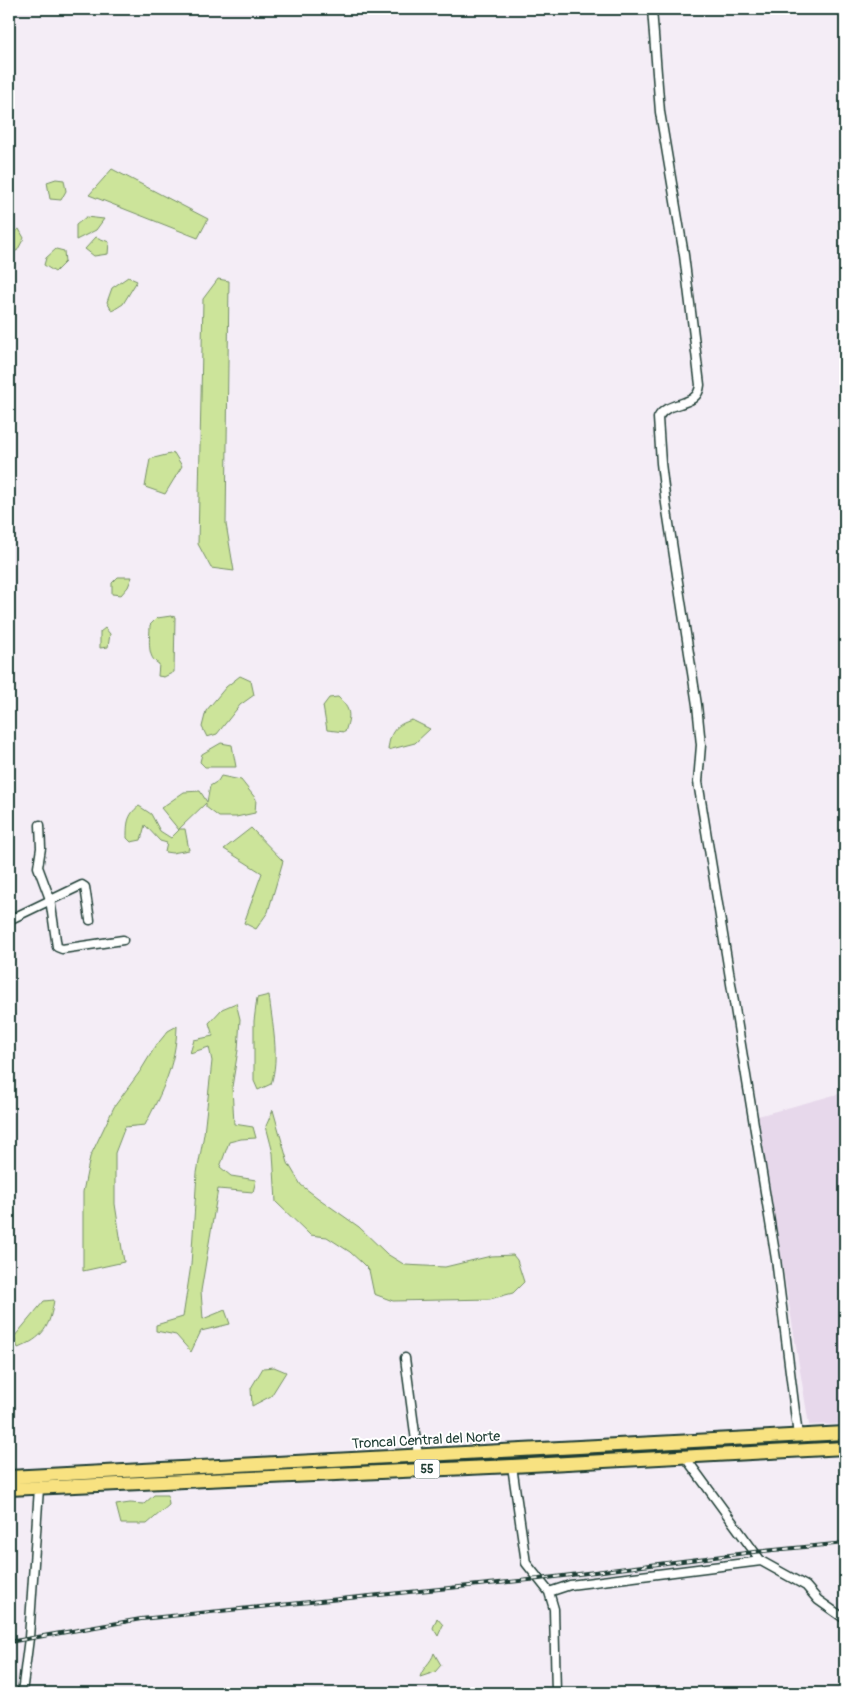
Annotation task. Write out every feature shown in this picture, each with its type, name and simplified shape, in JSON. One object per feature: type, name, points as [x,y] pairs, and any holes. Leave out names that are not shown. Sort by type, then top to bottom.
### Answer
[{"type":"highway","name":"Troncal Central del Norte","points":[[9,1478],[845,1433]]},
{"type":"highway","name":"Troncal Central del Norte","points":[[9,1489],[512,1466],[845,1448]]},
{"type":"street","points":[[652,9],[660,112],[684,255],[700,385],[699,392],[693,400],[666,409],[658,418],[661,463],[697,705],[701,745],[698,782],[776,1259],[798,1436]]},
{"type":"street","points":[[40,825],[41,848],[38,867],[50,899],[57,947],[62,949],[123,940]]},
{"type":"street","points":[[9,920],[82,885],[85,887],[90,920]]},
{"type":"street","points":[[405,1358],[418,1456]]},
{"type":"street","points":[[686,1457],[761,1561],[806,1586],[818,1600],[845,1619]]},
{"type":"street","points":[[512,1466],[526,1562],[549,1592],[554,1609],[556,1693]]},
{"type":"street","points":[[22,1693],[29,1638],[39,1488]]},
{"type":"street","points":[[549,1592],[570,1585],[761,1561]]},
{"type":"shaded area","points":[[845,1092],[845,1424],[809,1425],[758,1116]]},
{"type":"green space","points":[[112,169],[208,219],[198,238],[89,195]]},
{"type":"green space","points":[[56,179],[64,180],[66,191],[61,200],[50,199],[47,182]]},
{"type":"green space","points":[[86,217],[104,219],[96,230],[76,240],[76,225]]},
{"type":"green space","points":[[19,229],[24,238],[17,251],[9,249],[9,235]]},
{"type":"green space","points":[[96,237],[109,242],[108,254],[94,256],[85,249]]},
{"type":"green space","points":[[56,249],[64,251],[65,262],[55,272],[44,265],[46,258]]},
{"type":"green space","points":[[128,277],[137,281],[123,304],[112,311],[107,302],[112,288]]},
{"type":"green space","points":[[218,279],[229,281],[226,524],[234,571],[211,568],[198,544],[203,299]]},
{"type":"green space","points":[[174,453],[182,466],[165,494],[145,487],[150,459]]},
{"type":"green space","points":[[118,577],[132,577],[128,587],[121,595],[112,594],[112,583]]},
{"type":"green space","points":[[175,617],[174,672],[164,677],[158,676],[159,664],[150,652],[150,625],[157,618]]},
{"type":"green space","points":[[105,628],[110,634],[108,647],[100,648],[100,632]]},
{"type":"green space","points":[[240,676],[251,681],[254,695],[240,705],[217,734],[207,737],[202,727],[206,711],[226,687]]},
{"type":"green space","points":[[338,697],[349,713],[345,732],[327,730],[323,706],[329,698]]},
{"type":"green space","points":[[412,720],[430,729],[415,743],[388,750],[390,738],[394,730],[401,724]]},
{"type":"green space","points":[[221,743],[232,745],[236,767],[205,767],[200,762],[202,754]]},
{"type":"green space","points":[[221,776],[241,780],[256,799],[255,813],[236,817],[219,817],[206,807],[206,803],[179,829],[185,829],[189,850],[172,853],[165,852],[167,843],[160,841],[145,825],[141,840],[131,842],[127,838],[128,820],[139,806],[151,814],[160,831],[171,838],[179,830],[161,808],[184,792],[200,791],[207,802],[210,786],[218,781]]},
{"type":"green space","points":[[251,828],[283,861],[268,912],[256,929],[244,923],[262,873],[224,849]]},
{"type":"green space","points":[[269,995],[275,1051],[274,1074],[271,1084],[258,1090],[254,1081],[254,1021],[257,998]]},
{"type":"green space","points":[[236,1003],[240,1019],[238,1050],[232,1087],[234,1124],[253,1127],[256,1138],[229,1142],[220,1167],[231,1176],[256,1180],[253,1192],[218,1189],[201,1291],[203,1319],[225,1310],[230,1324],[201,1331],[191,1352],[176,1335],[156,1331],[156,1325],[183,1317],[191,1265],[197,1173],[204,1134],[212,1061],[209,1047],[190,1053],[194,1040],[213,1036],[209,1023],[222,1009]]},
{"type":"green space","points":[[177,1026],[171,1066],[157,1101],[145,1125],[125,1127],[115,1153],[115,1204],[124,1262],[83,1271],[83,1192],[90,1157],[114,1107],[155,1047],[168,1031]]},
{"type":"green space","points":[[273,1110],[288,1163],[301,1185],[359,1227],[387,1254],[405,1265],[445,1267],[491,1256],[513,1255],[517,1260],[524,1282],[513,1293],[490,1299],[393,1301],[374,1294],[369,1270],[362,1263],[350,1252],[327,1237],[310,1235],[276,1202],[273,1153],[266,1126]]},
{"type":"green space","points":[[54,1300],[50,1317],[44,1330],[34,1340],[18,1348],[14,1337],[44,1301]]},
{"type":"green space","points":[[274,1367],[286,1372],[271,1396],[252,1406],[251,1388],[263,1368]]},
{"type":"green space","points":[[154,1495],[168,1495],[169,1505],[147,1524],[121,1524],[116,1505],[144,1504]]},
{"type":"green space","points":[[437,1618],[443,1625],[438,1636],[433,1628]]},
{"type":"green space","points":[[434,1653],[441,1665],[435,1672],[420,1677],[431,1660]]},
{"type":"railway","points":[[9,1642],[141,1619],[539,1579],[754,1552],[845,1543]]}]
